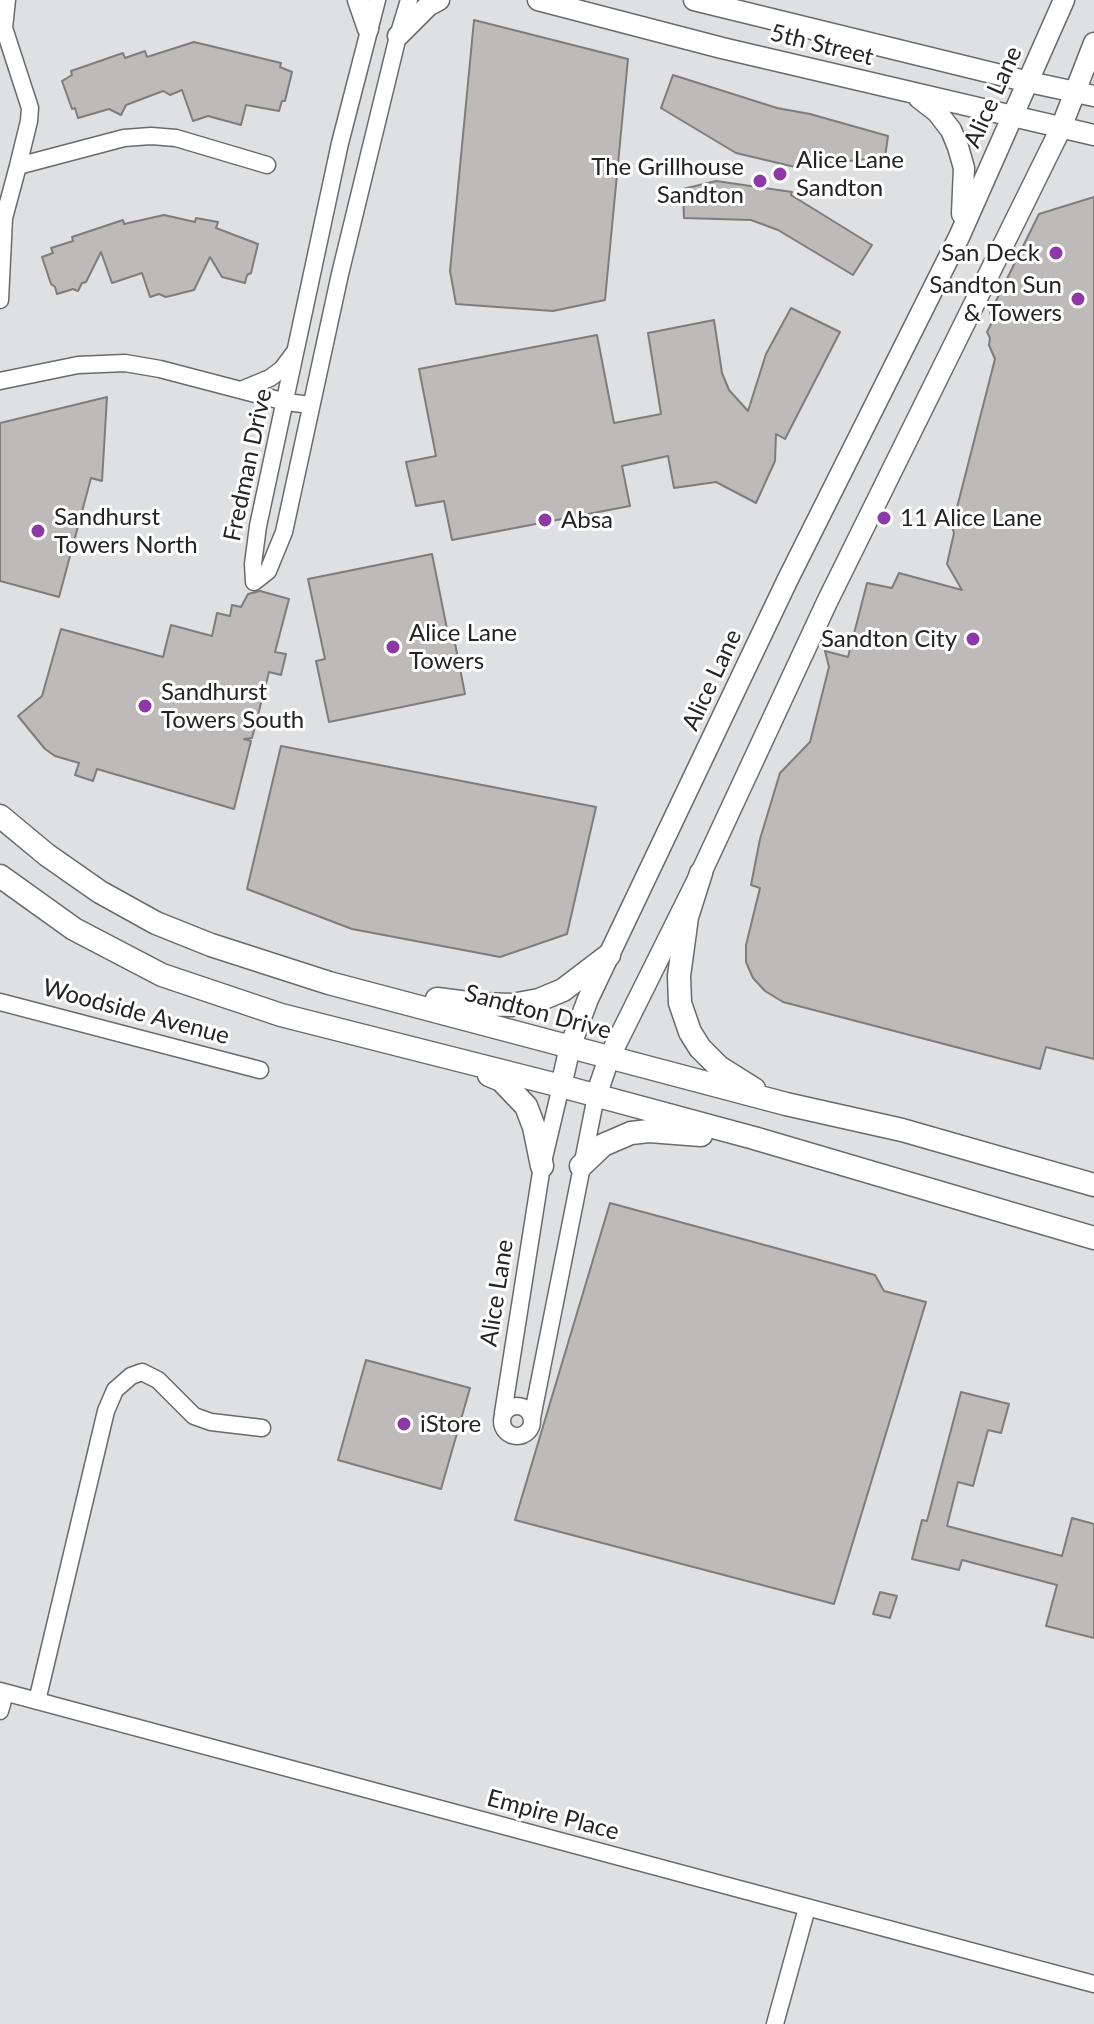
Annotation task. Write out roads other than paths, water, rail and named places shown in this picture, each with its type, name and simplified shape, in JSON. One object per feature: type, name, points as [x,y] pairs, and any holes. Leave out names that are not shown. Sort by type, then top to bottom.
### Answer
[{"type":"main road","name":"Sandton Drive","points":[[0,816],[47,855],[100,892],[156,923],[211,945],[329,983],[786,1104],[902,1130],[1094,1185]]},
{"type":"main road","points":[[701,873],[687,917],[679,976],[680,1003],[690,1032],[700,1048],[719,1067],[744,1084],[786,1104]]},
{"type":"main road","points":[[0,876],[74,929],[162,975],[281,1015],[754,1138],[1094,1238]]},
{"type":"main road","points":[[329,983],[476,1004],[512,1005],[539,1000],[563,990],[609,955]]},
{"type":"main road","points":[[443,1057],[501,1080],[514,1091],[531,1116],[542,1166]]},
{"type":"main road","points":[[581,1166],[603,1145],[631,1133],[649,1131],[754,1138]]},
{"type":"street","points":[[0,300],[2,217],[18,166],[30,108],[2,27],[7,0]]},
{"type":"street","points":[[358,0],[368,29]]},
{"type":"street","name":"Fredman Drive","points":[[377,0],[340,143],[258,526],[254,582],[268,571],[276,555],[340,274],[409,0]]},
{"type":"street","points":[[398,36],[428,6],[439,0]]},
{"type":"street","name":"5th Street","points":[[538,0],[916,95],[1094,135]]},
{"type":"street","name":"5th Street","points":[[694,0],[1084,94]]},
{"type":"street","name":"Alice Lane","points":[[503,1413],[542,1166],[570,1047],[588,999],[787,581],[959,237],[1064,0]]},
{"type":"street","points":[[532,1418],[527,1410],[519,1406],[510,1407],[503,1413],[503,1428],[514,1436],[527,1431],[532,1418],[581,1166],[596,1096],[609,1058],[701,873],[827,602],[1061,128],[1084,94],[1094,43]]},
{"type":"street","points":[[916,95],[937,112],[951,130],[958,147],[964,168],[965,197],[959,237]]},
{"type":"street","points":[[18,166],[124,138],[151,136],[176,138],[267,165]]},
{"type":"street","points":[[241,390],[270,378],[282,369],[297,348]]},
{"type":"street","points":[[0,381],[78,365],[125,363],[160,369],[286,402],[311,405]]},
{"type":"street","points":[[274,458],[299,464]]},
{"type":"street","name":"Woodside Avenue","points":[[0,1002],[260,1070]]},
{"type":"street","points":[[37,1701],[106,1411],[115,1390],[131,1376],[142,1372],[158,1380],[194,1416],[211,1422],[262,1428]]},
{"type":"street","points":[[0,1711],[2,1692]]},
{"type":"street","name":"Empire Place","points":[[2,1692],[1094,1984]]},
{"type":"street","points":[[775,2024],[807,1908]]},
{"type":"place","name":"Alice Lane Sandton","points":[[780,174]]},
{"type":"place","name":"The Grillhouse Sandton","points":[[760,181]]},
{"type":"place","name":"San Deck","points":[[1056,253]]},
{"type":"place","name":"Sandton Sun & Towers","points":[[1078,299]]},
{"type":"place","name":"11 Alice Lane","points":[[884,518]]},
{"type":"place","name":"Absa","points":[[545,520]]},
{"type":"place","name":"Sandhurst Towers North","points":[[38,531]]},
{"type":"place","name":"Sandton City","points":[[973,639]]},
{"type":"place","name":"Alice Lane Towers","points":[[393,647]]},
{"type":"place","name":"Sandhurst Towers South","points":[[145,706]]},
{"type":"place","name":"iStore","points":[[404,1424]]}]
